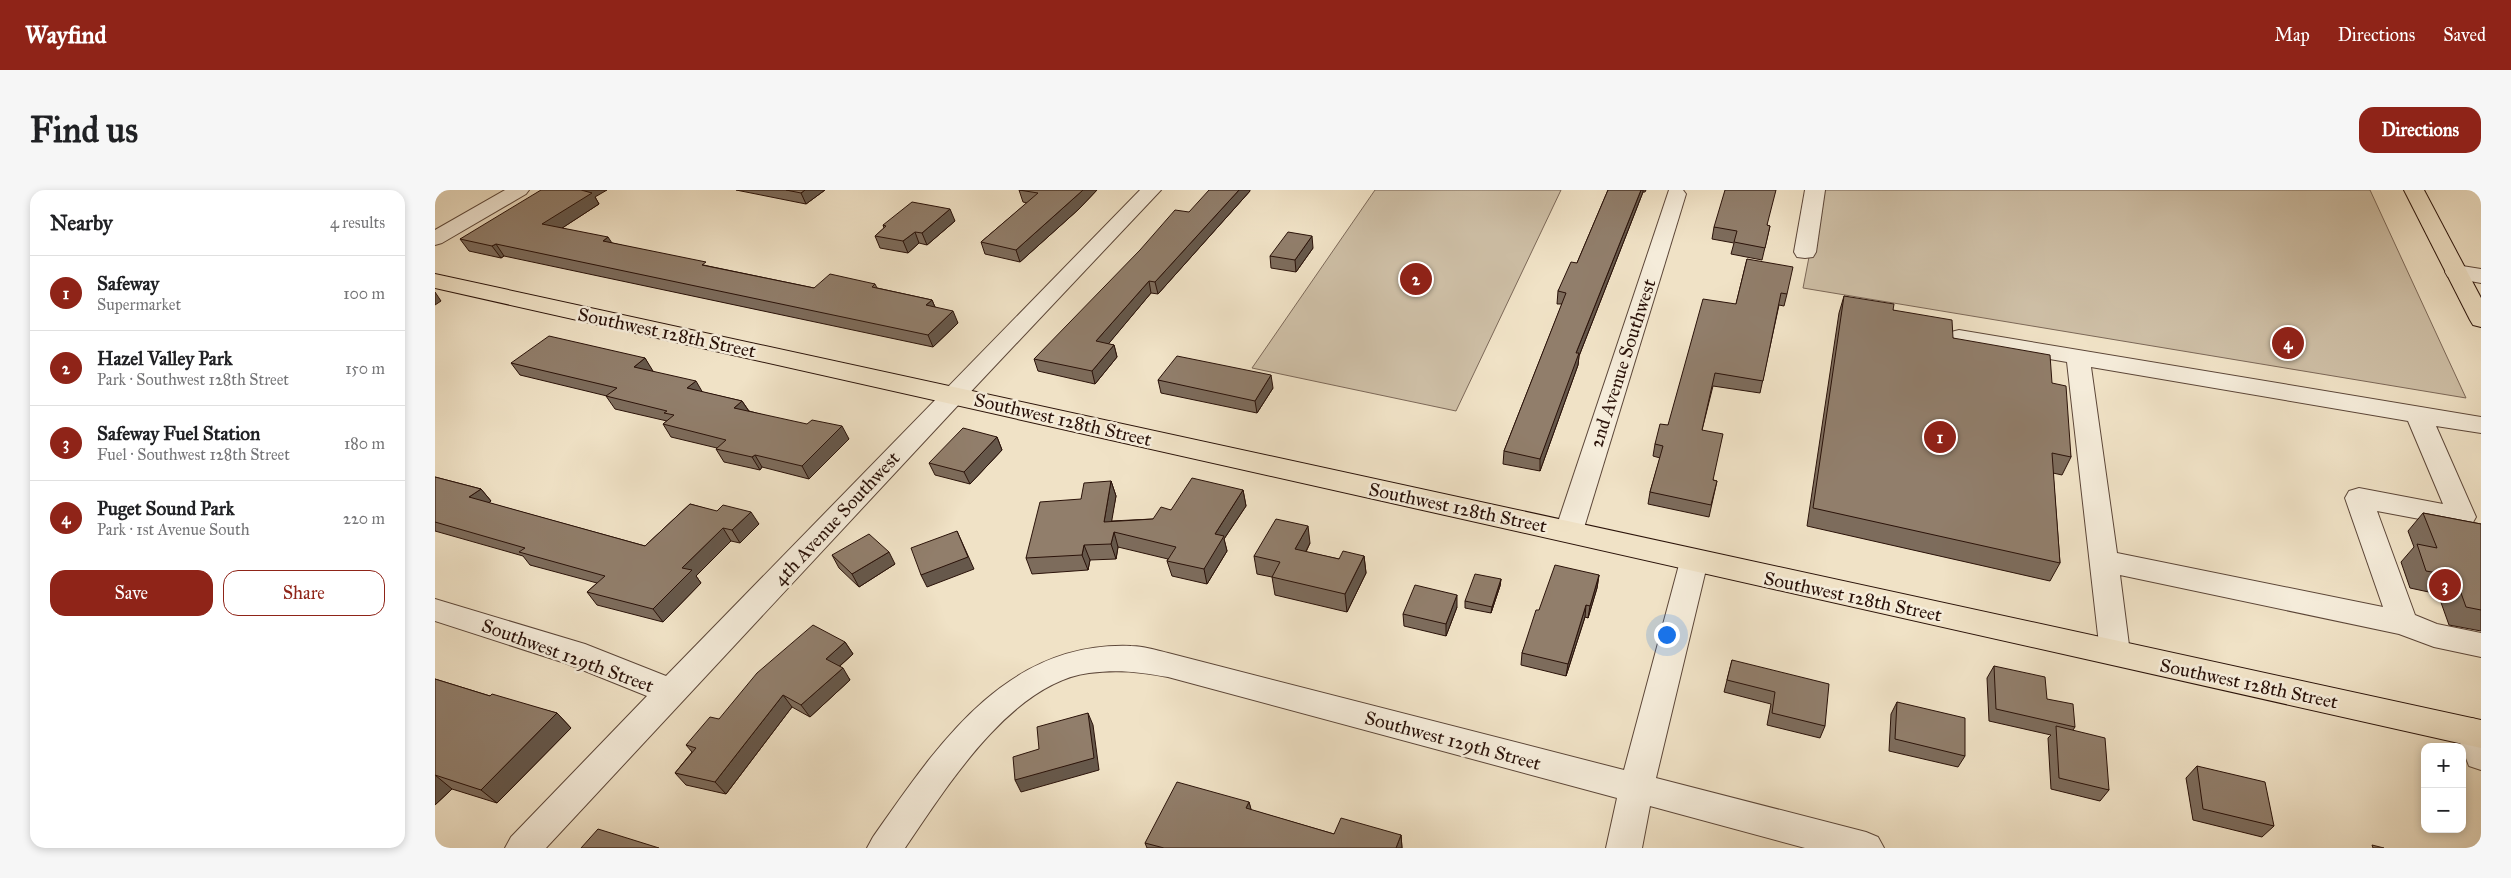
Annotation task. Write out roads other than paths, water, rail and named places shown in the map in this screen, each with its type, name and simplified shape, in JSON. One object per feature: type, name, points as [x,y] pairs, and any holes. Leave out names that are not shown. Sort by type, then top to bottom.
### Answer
[{"type":"main road","points":[[2414,190],[2481,320]]},
{"type":"main road","name":"Southwest 128th Street","points":[[435,281],[2115,653],[2478,741]]},
{"type":"street","points":[[435,239],[519,190]]},
{"type":"street","name":"4th Avenue Southwest","points":[[523,848],[953,395],[1151,190]]},
{"type":"street","points":[[1805,252],[1815,190]]},
{"type":"street","name":"2nd Avenue Southwest","points":[[1569,531],[1676,194]]},
{"type":"street","points":[[2456,272],[2481,276]]},
{"type":"street","points":[[1959,337],[2481,425]]},
{"type":"street","points":[[2078,357],[2115,653]]},
{"type":"street","points":[[2417,414],[2475,524]]},
{"type":"street","points":[[2403,623],[2359,498],[2475,524]]},
{"type":"street","points":[[1624,848],[1636,789],[1693,561]]},
{"type":"street","points":[[2104,561],[2403,623],[2434,636],[2481,645]]},
{"type":"street","name":"Southwest 129th Street","points":[[435,610],[573,653],[671,692]]},
{"type":"street","name":"Southwest 129th Street","points":[[885,848],[981,719],[1008,696],[1039,676],[1068,666],[1097,660],[1131,658],[1167,665],[1867,848]]},
{"type":"place","name":"Hazel Valley Park","points":[[1416,279]]},
{"type":"place","name":"Puget Sound Park","points":[[2288,343]]},
{"type":"place","name":"Safeway","points":[[1940,437]]},
{"type":"place","name":"Safeway Fuel Station","points":[[2445,585]]}]
